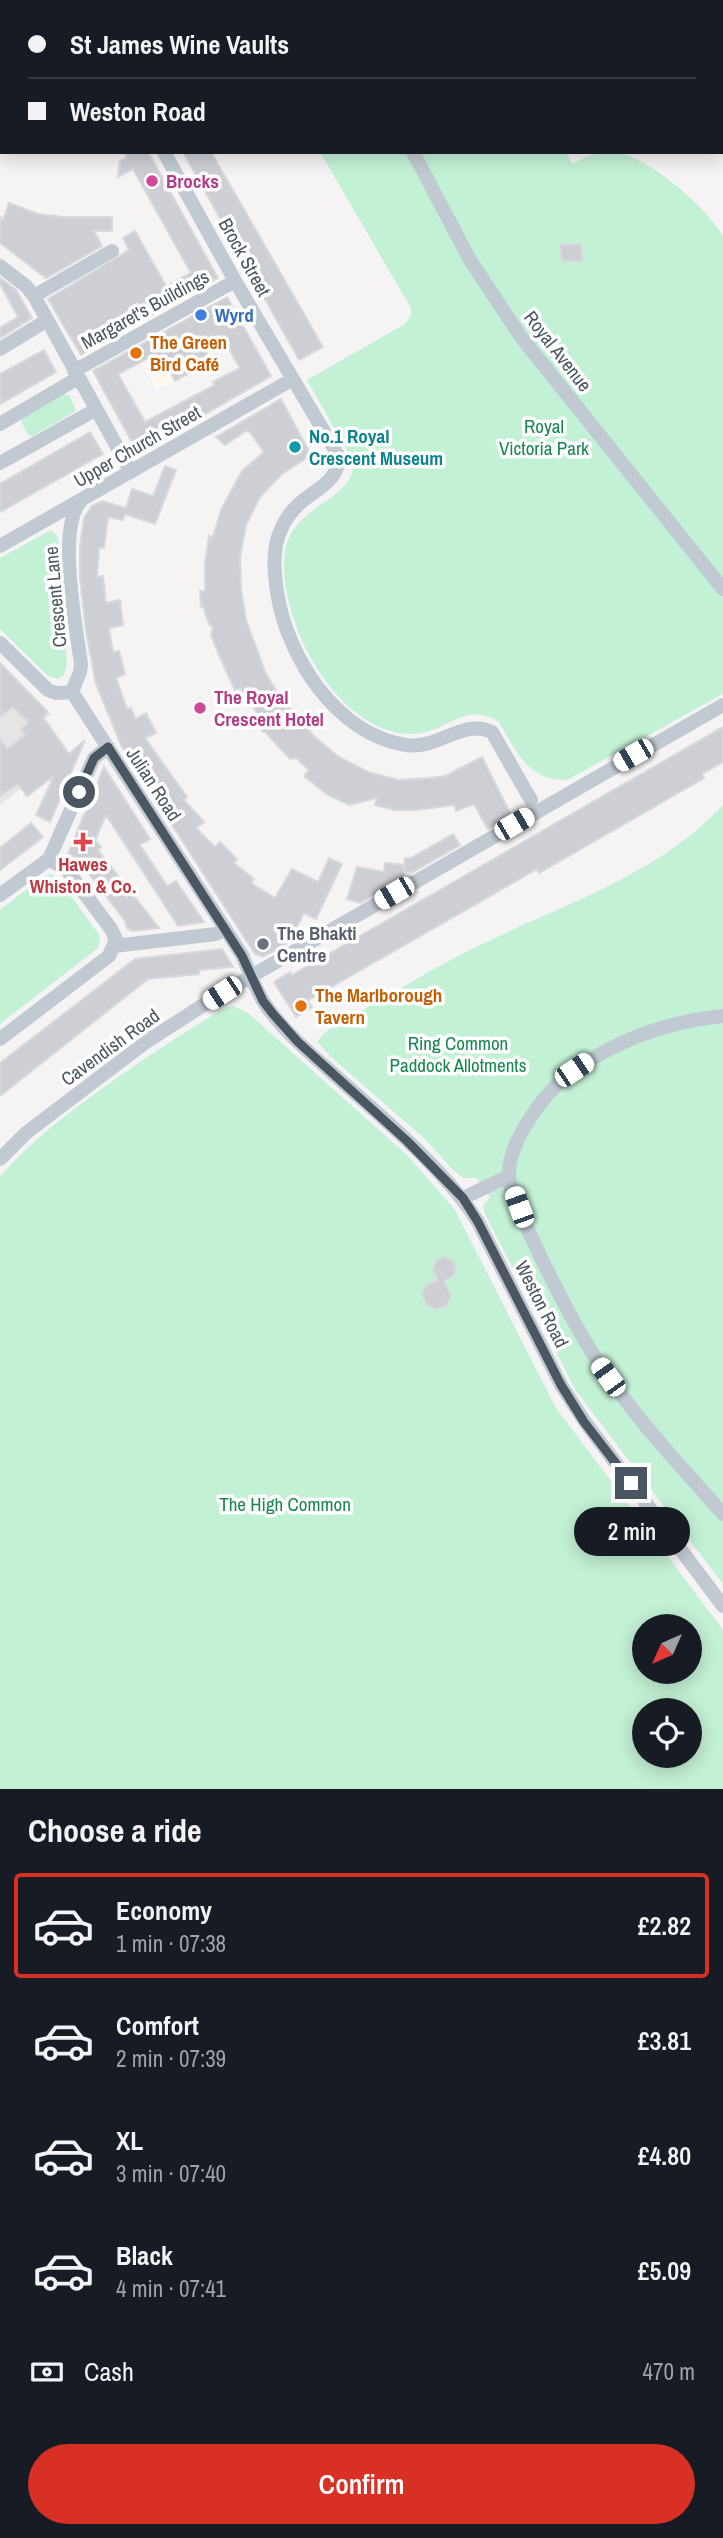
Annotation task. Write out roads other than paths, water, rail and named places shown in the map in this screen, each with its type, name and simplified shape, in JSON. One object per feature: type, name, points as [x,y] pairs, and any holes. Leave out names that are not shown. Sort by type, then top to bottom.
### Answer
[{"type":"street","name":"Brock Street","points":[[165,154],[235,281],[339,457],[336,473],[326,485],[296,507],[286,519],[276,545],[274,562],[279,608],[295,653],[307,673],[337,708],[370,733],[388,741],[408,746],[425,746],[468,728],[492,732],[531,800]]},
{"type":"street","name":"Royal Avenue","points":[[414,154],[470,260],[521,337],[723,589]]},
{"type":"street","points":[[34,296],[112,251]]},
{"type":"street","points":[[0,266],[26,286],[34,296],[131,472]]},
{"type":"street","name":"Margaret's Buildings","points":[[0,424],[76,375],[235,281]]},
{"type":"street","points":[[0,349],[46,321]]},
{"type":"street","name":"Upper Church Street","points":[[2,540],[82,500],[293,379]]},
{"type":"street","points":[[0,463],[95,410]]},
{"type":"street","name":"Crescent Lane","points":[[72,692],[80,672],[80,664],[70,577],[69,529],[72,516],[82,500]]},
{"type":"street","points":[[0,643],[48,690],[56,693],[72,692]]},
{"type":"street","name":"Julian Road","points":[[72,692],[242,956],[251,976]]},
{"type":"street","name":"Cavendish Road","points":[[0,1159],[26,1133],[146,1042],[251,976],[723,705]]},
{"type":"street","points":[[0,895],[49,859],[94,758],[108,747]]},
{"type":"street","points":[[0,1039],[109,956],[116,939],[67,870],[49,859]]},
{"type":"street","points":[[114,946],[216,934],[224,928]]},
{"type":"street","name":"Weston Road","points":[[251,976],[263,1001],[285,1028],[407,1141],[463,1198],[478,1222],[561,1385],[584,1422],[723,1606]]},
{"type":"street","points":[[723,1016],[694,1019],[658,1028],[617,1045],[574,1070],[550,1090],[533,1113],[511,1160],[509,1176],[525,1223],[547,1270],[575,1325],[599,1364],[677,1463],[723,1514]]},
{"type":"street","points":[[463,1198],[509,1176]]},
{"type":"place","name":"Brocks","points":[[152,181]]},
{"type":"place","name":"Wyrd","points":[[201,315]]},
{"type":"place","name":"The Green Bird Café","points":[[136,353]]},
{"type":"place","name":"No.1 Royal Crescent Museum","points":[[295,447]]},
{"type":"place","name":"The Royal Crescent Hotel","points":[[200,708]]},
{"type":"place","name":"Hawes Whiston & Co.","points":[[83,842]]},
{"type":"place","name":"The Bhakti Centre","points":[[263,944]]},
{"type":"place","name":"The Marlborough Tavern","points":[[301,1006]]},
{"type":"park label","name":"Royal Victoria Park","points":[[544,437]]},
{"type":"park label","name":"Ring Common Paddock Allotments","points":[[458,1054]]},
{"type":"park label","name":"The High Common","points":[[285,1504]]}]
